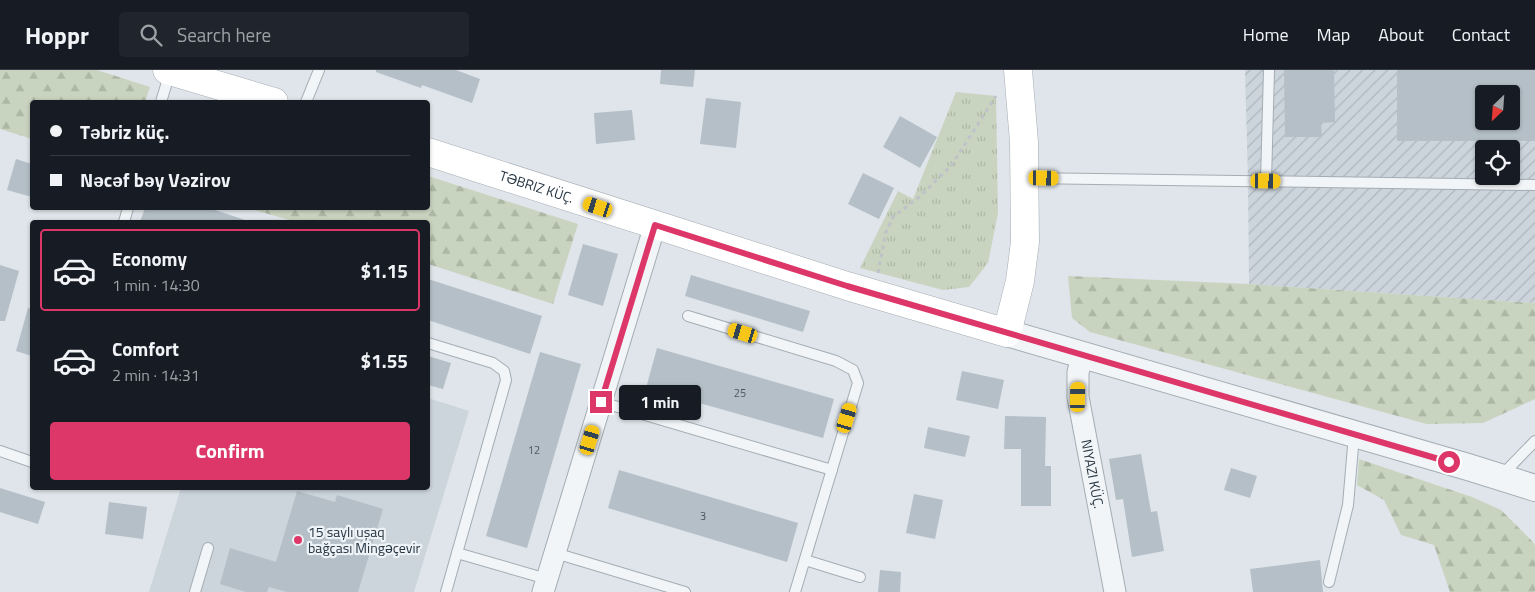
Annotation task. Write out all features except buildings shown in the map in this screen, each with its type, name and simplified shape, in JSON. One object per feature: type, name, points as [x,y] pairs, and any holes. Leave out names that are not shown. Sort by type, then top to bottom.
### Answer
[{"type":"main road","points":[[1007,333],[1020,281],[1025,242],[1025,178],[1018,70]]},
{"type":"main road","points":[[169,71],[267,100]]},
{"type":"main road","name":"TƏBRIZ KÜÇ.","points":[[430,153],[847,286],[1007,333]]},
{"type":"street","points":[[545,586],[655,225]]},
{"type":"street","name":"TƏBRIZ KÜÇ.","points":[[1007,333],[1535,488]]},
{"type":"street","name":"NIYAZI KÜÇ.","points":[[1083,356],[1078,372],[1078,397],[1115,592]]},
{"type":"lane","points":[[1266,181],[1269,70]]},
{"type":"lane","points":[[162,100],[169,71]]},
{"type":"lane","points":[[307,100],[316,71]]},
{"type":"lane","points":[[1025,178],[1535,185]]},
{"type":"lane","points":[[688,316],[836,361],[853,370],[858,383],[795,592]]},
{"type":"lane","points":[[430,343],[493,363],[504,371],[506,380],[446,592]]},
{"type":"lane","points":[[601,402],[832,470]]},
{"type":"lane","points":[[1329,582],[1348,505],[1354,434]]},
{"type":"lane","points":[[1500,477],[1535,441]]},
{"type":"lane","points":[[0,451],[30,461]]},
{"type":"lane","points":[[195,592],[208,548]]},
{"type":"lane","points":[[457,553],[545,586]]},
{"type":"lane","points":[[555,553],[685,592]]},
{"type":"lane","points":[[805,560],[860,577]]},
{"type":"path","points":[[878,273],[886,232],[893,217],[918,198],[951,166],[996,96]]},
{"type":"shaded area","points":[[1245,70],[1535,70],[1535,303],[1249,284]]},
{"type":"shaded area","name":"15 saylı uşaq bağçası Mingəçevir","points":[[430,399],[469,411],[414,592],[149,592],[180,490],[430,490]]},
{"type":"green space","points":[[0,70],[97,70],[150,87],[146,100],[30,100],[30,138],[0,129]]},
{"type":"green space","points":[[956,92],[996,96],[998,213],[988,263],[969,287],[943,290],[860,268],[898,191],[913,199]]},
{"type":"green space","points":[[430,177],[578,224],[553,304],[430,265],[430,220],[289,220],[255,210],[430,210]]},
{"type":"green space","points":[[1068,276],[1249,284],[1535,303],[1535,399],[1483,423],[1427,424],[1090,332],[1072,318]]},
{"type":"green space","points":[[1359,459],[1472,497],[1501,510],[1534,543],[1535,592],[1450,592],[1434,545],[1401,535],[1384,500],[1357,485]]},
{"type":"place","name":"15 saylı uşaq bağçası Mingəçevir","points":[[298,540]]},
{"type":"route","points":[[601,402],[655,225],[847,286],[1449,462]]}]
